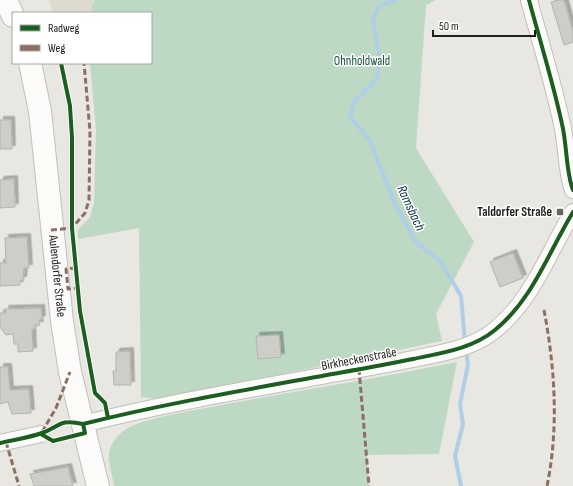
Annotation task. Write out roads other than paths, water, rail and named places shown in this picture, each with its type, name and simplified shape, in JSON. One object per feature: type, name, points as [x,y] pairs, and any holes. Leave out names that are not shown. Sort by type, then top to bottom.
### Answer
[{"type":"main road","points":[[6,0],[12,14]]},
{"type":"main road","name":"Aulendorfer Straße","points":[[30,64],[40,111],[62,320],[70,372],[98,486]]},
{"type":"street","points":[[529,0],[563,124],[567,151],[569,182],[573,190]]},
{"type":"street","name":"Birkheckenstraße","points":[[83,424],[220,395],[454,350],[474,343],[494,331],[512,313],[529,292],[573,212]]},
{"type":"street","points":[[0,443],[41,434]]},
{"type":"waterway","name":"Ramsbach","points":[[395,0],[379,6],[373,21],[380,60],[377,79],[354,102],[350,117],[369,139],[396,206],[415,241],[441,262],[461,296],[465,342]]},
{"type":"waterway","name":"Ramsbach","points":[[461,486],[455,456],[463,424],[460,404],[468,365],[466,350]]},
{"type":"place","name":"Taldorfer Straße","points":[[560,212]]},
{"type":"park label","name":"Ohnholdwald","points":[[362,61]]}]
